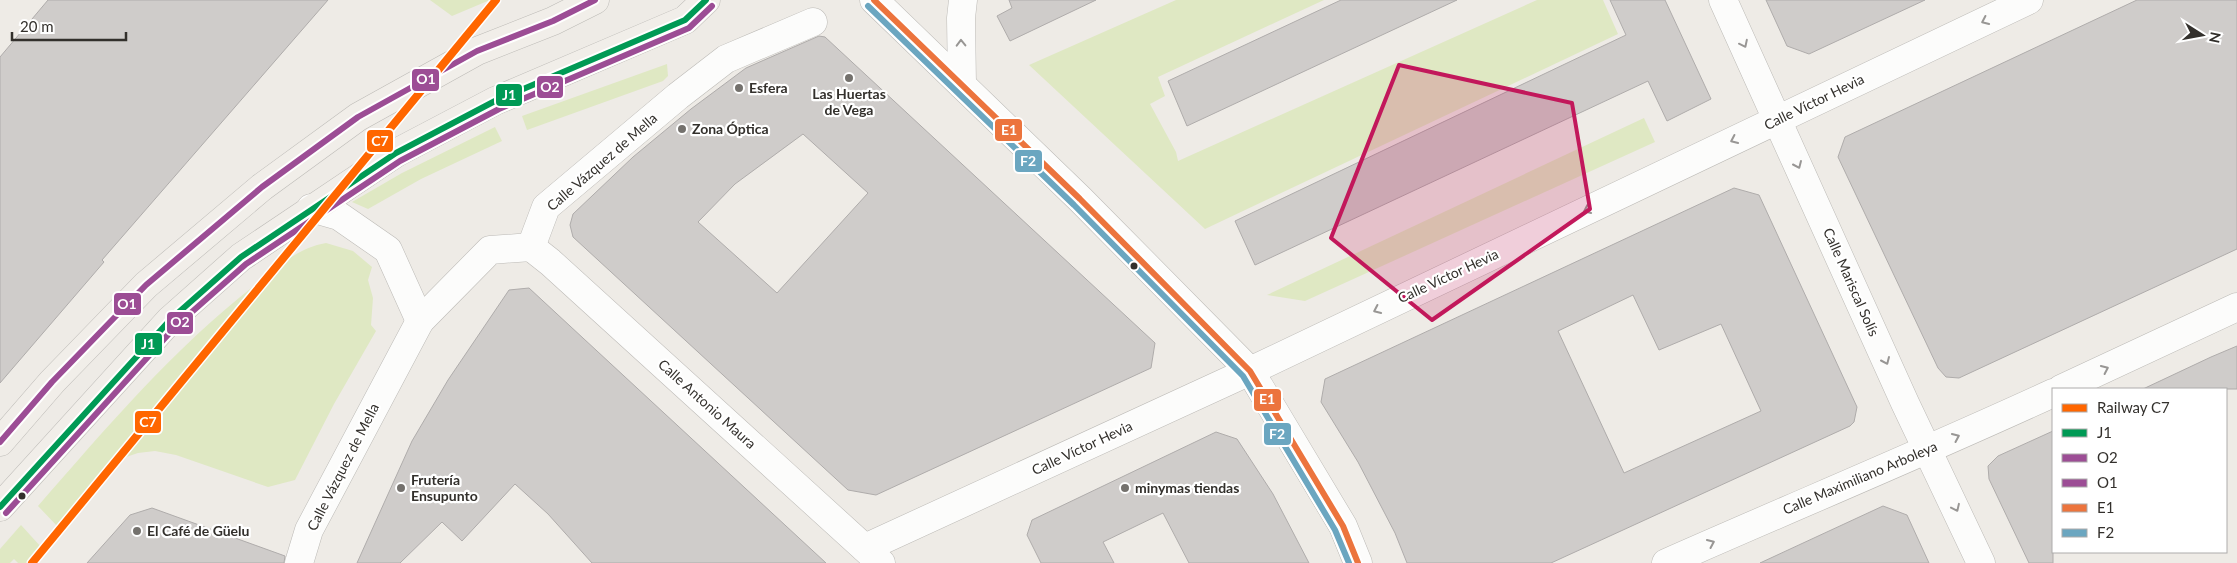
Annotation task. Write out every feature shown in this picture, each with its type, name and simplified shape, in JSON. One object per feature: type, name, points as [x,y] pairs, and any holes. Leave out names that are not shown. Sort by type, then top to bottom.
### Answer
[{"type":"main road","points":[[0,442],[52,382],[146,285],[262,187],[358,117],[476,52],[558,11],[595,0]]},
{"type":"main road","points":[[0,507],[170,320],[241,257],[311,208],[413,144],[495,101],[684,20],[706,0]]},
{"type":"street","points":[[874,0],[1080,199],[1250,371],[1343,526],[1358,563]]},
{"type":"street","points":[[962,86],[961,18],[963,0]]},
{"type":"street","name":"Calle Mariscal Solís","points":[[1723,0],[1901,394],[1981,563]]},
{"type":"street","name":"Calle Víctor Hevia","points":[[873,555],[1250,371],[2029,0]]},
{"type":"street","name":"Calle Vázquez de Mella","points":[[299,563],[309,530],[420,320],[490,250],[531,247],[546,207],[678,96],[726,59],[813,22]]},
{"type":"street","points":[[311,208],[339,216],[388,250],[420,320]]},
{"type":"street","name":"Calle Antonio Maura","points":[[531,247],[558,269],[873,555]]},
{"type":"street","points":[[2062,388],[2237,307]]},
{"type":"street","name":"Calle Maximiliano Arboleya","points":[[1666,563],[1861,476],[1928,450],[2052,393]]},
{"type":"highlighted area","points":[[1399,65],[1572,103],[1590,209],[1432,320],[1331,238]]},
{"type":"green space","points":[[430,0],[490,0],[452,16]]},
{"type":"green space","points":[[1176,0],[1324,0],[1158,77],[1165,96],[1150,104],[1176,152],[1178,161],[1537,0],[1603,0],[1618,34],[1205,229],[1029,65]]},
{"type":"green space","points":[[667,64],[668,76],[663,81],[527,130],[522,116]]},
{"type":"green space","points":[[1644,118],[1655,142],[1305,301],[1267,295]]},
{"type":"green space","points":[[495,127],[502,141],[421,179],[368,209],[352,202],[402,173]]},
{"type":"green space","points":[[326,243],[353,251],[372,267],[368,280],[373,298],[371,325],[376,331],[334,404],[295,480],[268,487],[176,455],[155,451],[138,453],[123,458],[58,527],[38,506],[141,390],[168,362],[225,310],[288,259],[306,249]]},
{"type":"green space","points":[[21,525],[41,547],[29,563],[18,563],[14,559],[10,563],[0,563],[0,549]]},
{"type":"building","points":[[48,0],[328,0],[102,260],[104,262],[0,383],[0,57]]},
{"type":"building","points":[[1009,0],[1096,0],[1010,41],[997,16],[1012,8]]},
{"type":"building","points":[[1341,0],[1457,0],[1187,126],[1168,81]]},
{"type":"building","points":[[1610,0],[1665,0],[1711,99],[1667,121],[1648,81],[1255,265],[1235,221],[1626,35]]},
{"type":"building","points":[[1766,0],[1925,0],[1809,54],[1787,46]]},
{"type":"building","points":[[2137,0],[2237,0],[2237,249],[1959,378],[1946,377],[1938,368],[1838,157],[1845,137]]},
{"type":"building","points":[[819,36],[825,37],[1155,343],[1151,368],[876,495],[848,490],[573,237],[570,225],[573,214],[633,157],[691,109],[746,68]],"holes":[[[803,134],[868,193],[777,293],[698,222],[735,184]]]},
{"type":"building","points":[[1734,188],[1759,195],[1857,407],[1854,422],[1850,426],[1551,563],[1407,563],[1395,533],[1358,462],[1321,402],[1325,379]],"holes":[[[1633,295],[1659,350],[1721,324],[1761,411],[1624,473],[1558,331]]]},
{"type":"building","points":[[529,288],[826,563],[592,563],[548,514],[515,484],[462,541],[442,522],[400,563],[357,563],[412,441],[448,380],[509,290]]},
{"type":"building","points":[[2237,346],[2237,389],[2145,388]]},
{"type":"building","points":[[2052,431],[2053,563],[2029,563],[1989,479],[1988,466],[1998,456]]},
{"type":"building","points":[[1216,432],[1237,439],[1273,494],[1309,563],[1189,563],[1163,513],[1103,542],[1114,563],[1041,563],[1027,535],[1032,520]]},
{"type":"building","points":[[1883,506],[1907,515],[1929,563],[1760,563]]},
{"type":"building","points":[[152,508],[285,556],[284,563],[87,563],[130,515]]},
{"type":"rail line","name":"C7","points":[[32,563],[496,0]]},
{"type":"transit line","name":"O1","points":[[0,442],[52,382],[146,285],[262,187],[358,117],[477,51],[553,21],[595,0]]},
{"type":"transit line","name":"J1","points":[[0,507],[170,320],[241,257],[396,153],[495,101],[685,20],[706,0]]},
{"type":"transit line","name":"E1","points":[[874,0],[1080,199],[1250,371],[1343,526],[1358,563]]},
{"type":"transit line","name":"O2","points":[[6,513],[176,326],[246,264],[400,161],[499,109],[689,28],[712,6]]},
{"type":"transit line","name":"F2","points":[[868,6],[1074,205],[1243,376],[1335,530],[1349,563]]},
{"type":"place","name":"Las Huertas de Vega","points":[[849,78]]},
{"type":"place","name":"Esfera","points":[[739,88]]},
{"type":"place","name":"Zona Óptica","points":[[682,129]]},
{"type":"place","name":"Frutería Ensupunto","points":[[401,488]]},
{"type":"place","name":"minymas tiendas","points":[[1125,488]]},
{"type":"place","name":"El Café de Güelu","points":[[137,531]]}]
